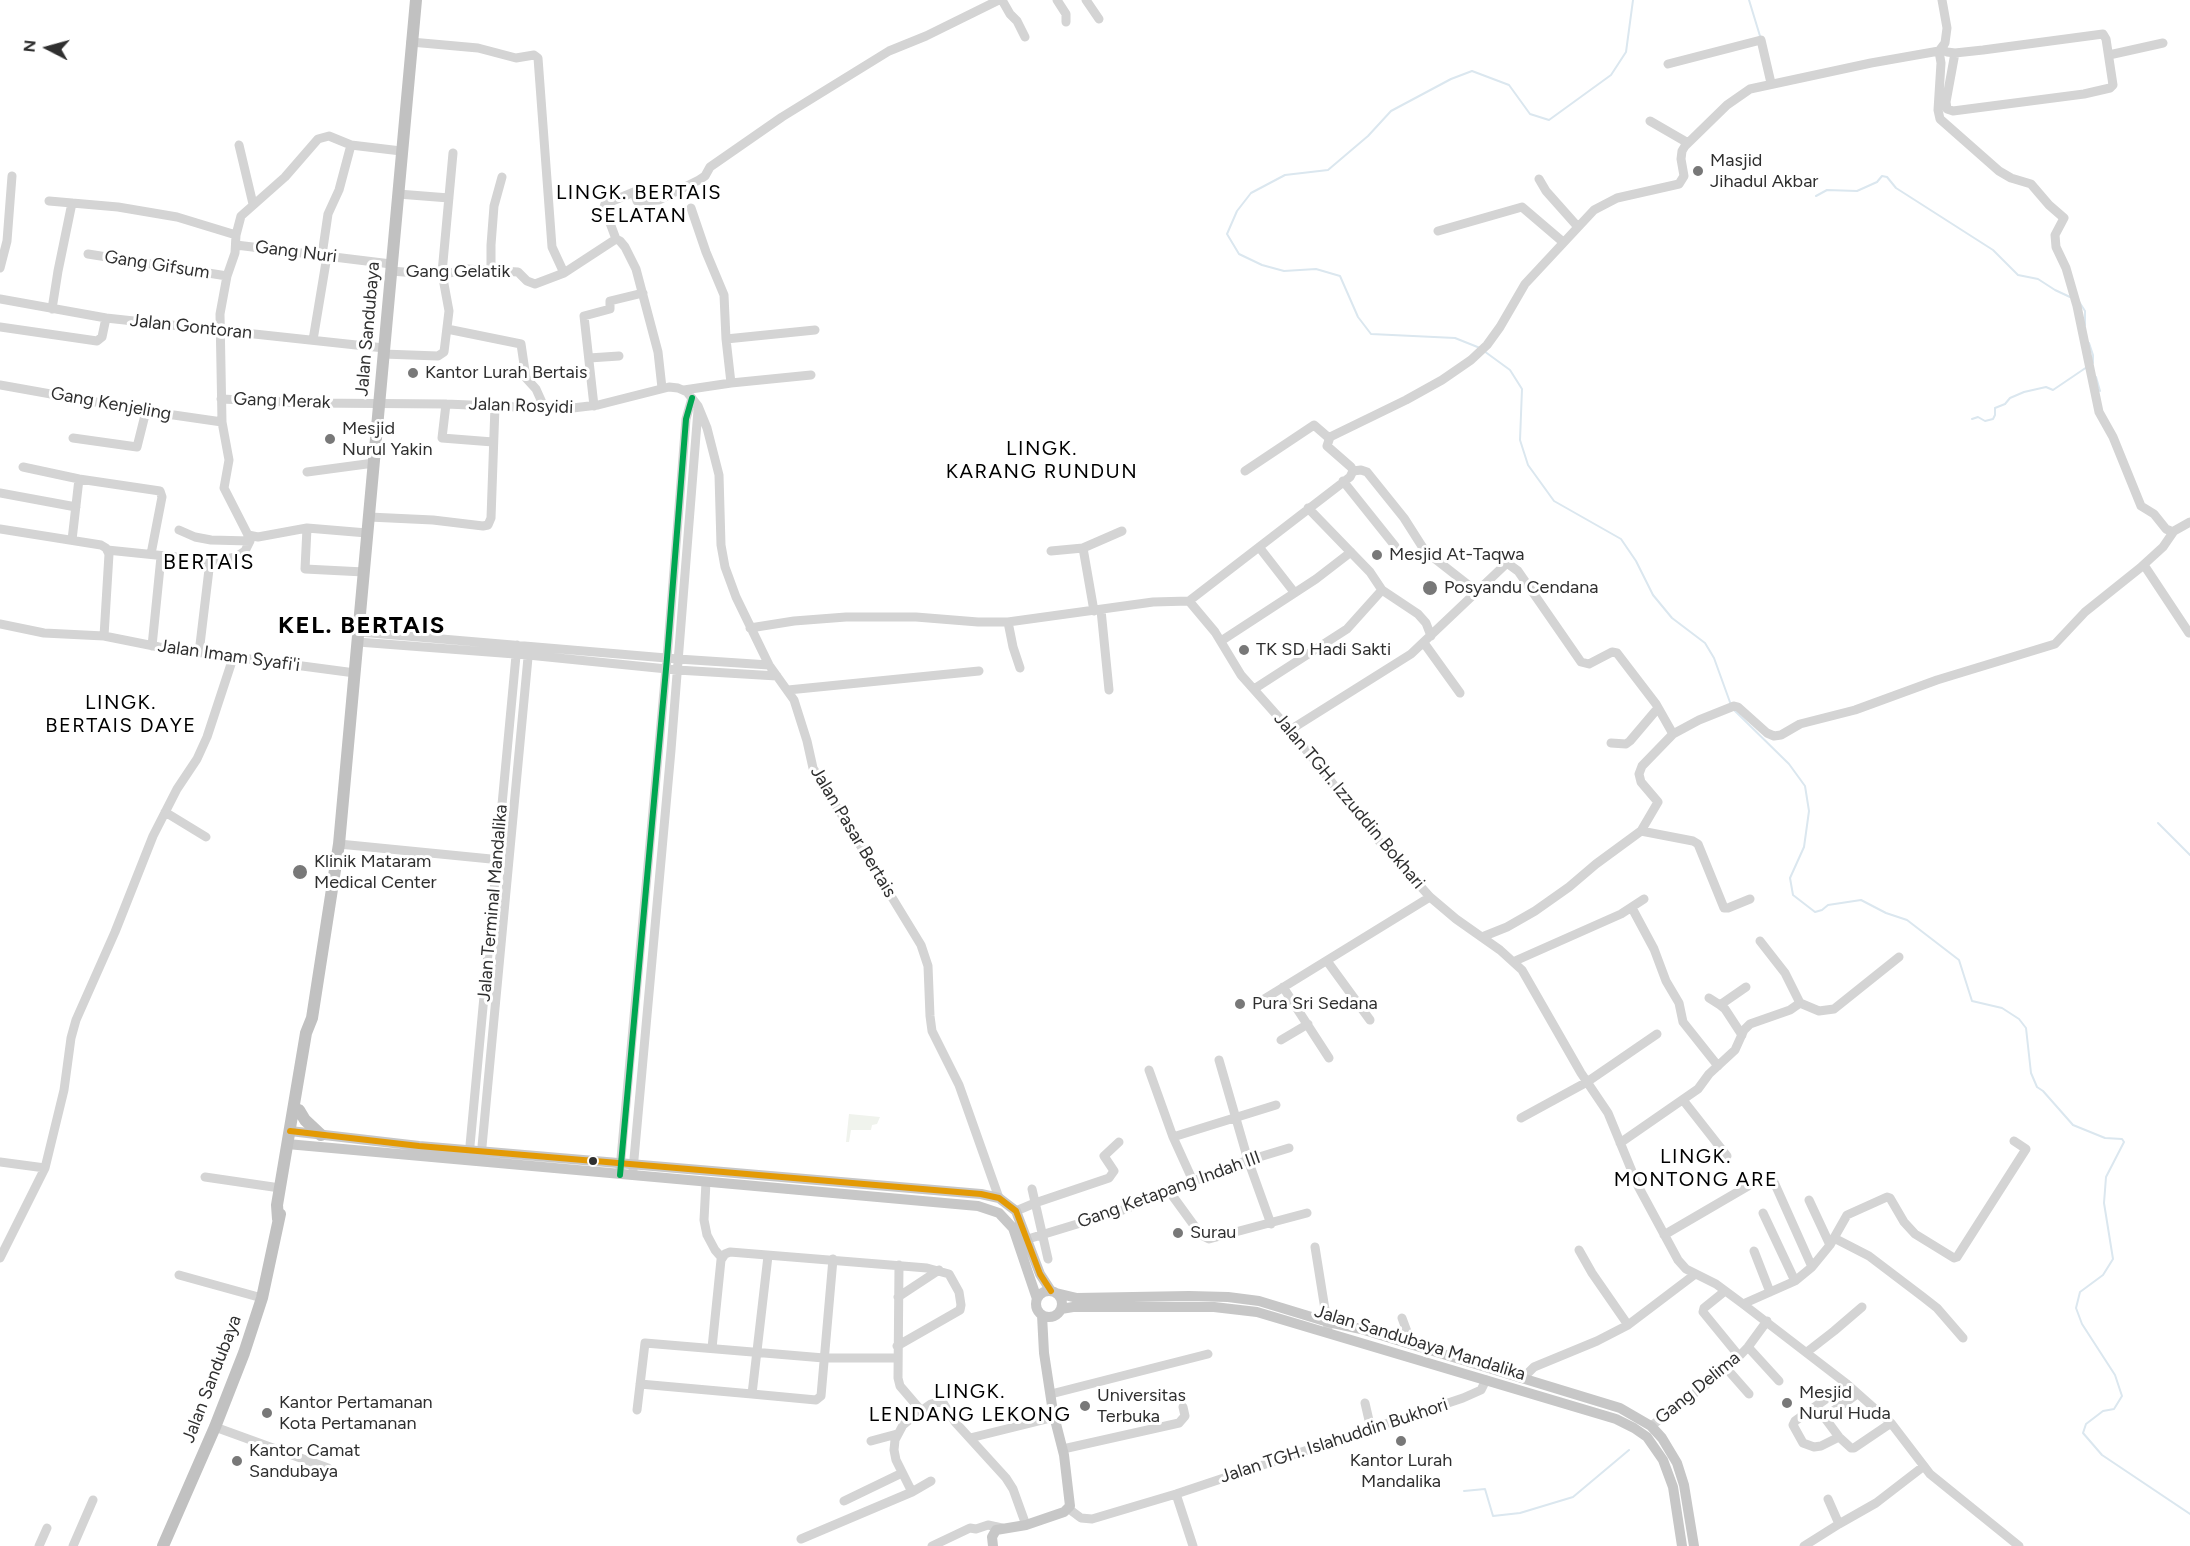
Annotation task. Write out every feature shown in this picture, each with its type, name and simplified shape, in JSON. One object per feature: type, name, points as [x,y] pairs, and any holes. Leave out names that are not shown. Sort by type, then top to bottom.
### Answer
[{"type":"highway","name":"Jalan Sandubaya","points":[[278,1219],[277,1204],[299,1110],[312,1034],[312,1018],[339,844],[416,0]]},
{"type":"highway","name":"Jalan Sandubaya","points":[[163,1546],[215,1427],[240,1364],[262,1298],[278,1219],[283,1206],[306,1033],[312,1018]]},
{"type":"highway","points":[[299,1110],[305,1120],[321,1135]]},
{"type":"main road","points":[[291,1138],[321,1135],[469,1156]]},
{"type":"main road","points":[[291,1138],[620,1169],[934,1195],[981,1194],[999,1198],[1016,1211],[1040,1274],[1060,1298],[1061,1309],[1053,1316],[1042,1315]]},
{"type":"main road","points":[[633,1170],[706,1182],[834,1186]]},
{"type":"main road","points":[[934,1195],[994,1210],[1004,1217],[1016,1235],[1037,1299],[1038,1310],[1042,1315],[1044,1353],[1071,1503],[1065,1512],[1026,1525],[1002,1528],[993,1534],[993,1546]]},
{"type":"main road","points":[[1037,1299],[1040,1294],[1054,1292],[1077,1298],[1158,1295],[1228,1297],[1259,1301],[1328,1328],[1361,1329],[1620,1408],[1651,1425],[1677,1463],[1684,1485],[1694,1546]]},
{"type":"main road","name":"Jalan Sandubaya Mandalika","points":[[1061,1309],[1073,1306],[1232,1308],[1278,1317],[1328,1328],[1486,1380],[1616,1419],[1629,1424],[1647,1437],[1658,1450],[1671,1479],[1682,1546]]},
{"type":"main road","points":[[1500,1384],[1504,1371]]},
{"type":"street","points":[[662,388],[657,352],[634,263],[622,242],[616,239],[604,207],[606,203],[634,192],[637,201],[658,200],[699,180],[706,175],[710,167],[782,117],[881,56],[1000,0],[1017,21],[1025,37]]},
{"type":"street","points":[[1057,0],[1066,14],[1066,22]]},
{"type":"street","points":[[1086,0],[1099,19]]},
{"type":"street","points":[[1942,0],[1947,28],[1945,43],[1940,50],[1938,110],[1940,119],[1999,171],[2011,178],[2031,184],[2064,218],[2055,235],[2056,247],[2066,268],[2077,306],[2099,412],[2113,436],[2141,506],[2154,514],[2166,529],[2173,532]]},
{"type":"street","points":[[1353,471],[1329,448],[1327,442],[1329,438],[1406,400],[1442,380],[1471,360],[1500,327],[1525,284],[1594,210],[1610,201],[1643,190],[1679,184],[1684,176],[1682,151],[1735,98],[1750,89],[1771,82],[1940,50],[1955,53],[2062,41],[2101,34],[2104,34],[2106,39],[2113,83],[2110,88],[2064,97],[1953,111],[1947,109],[1946,102],[1955,53]]},
{"type":"street","points":[[1668,64],[1759,41],[1771,82]]},
{"type":"street","points":[[411,42],[478,48],[516,58],[534,55],[538,58],[552,247],[564,273]]},
{"type":"street","points":[[2109,55],[2163,43]]},
{"type":"street","points":[[1650,121],[1688,143]]},
{"type":"street","points":[[107,550],[210,561],[236,557],[245,551],[249,537],[225,491],[230,460],[222,422],[219,329],[227,276],[234,259],[242,216],[285,177],[318,139],[326,136],[351,145],[401,151]]},
{"type":"street","points":[[239,145],[253,204]]},
{"type":"street","points":[[313,340],[328,214],[339,190],[351,145]]},
{"type":"street","points":[[453,153],[442,275],[449,311],[447,329],[521,344],[526,378],[535,388],[545,409]]},
{"type":"street","points":[[0,268],[7,242],[12,176]]},
{"type":"street","points":[[491,270],[490,245],[494,206],[502,177]]},
{"type":"street","points":[[1539,179],[1546,191],[1578,227]]},
{"type":"street","points":[[398,194],[449,198]]},
{"type":"street","name":"Gang Nuri","points":[[49,201],[118,207],[177,217],[236,240],[391,268]]},
{"type":"street","points":[[52,309],[72,203]]},
{"type":"street","points":[[1438,231],[1522,207],[1563,242]]},
{"type":"street","points":[[691,208],[724,295],[731,383]]},
{"type":"street","name":"Gang Gelatik","points":[[391,268],[442,275],[461,269],[520,273],[527,281],[535,284],[564,273],[616,239]]},
{"type":"street","name":"Gang Gifsum","points":[[87,254],[227,276]]},
{"type":"street","points":[[594,406],[584,316],[610,309],[610,301],[643,293]]},
{"type":"street","name":"Jalan Gontoran","points":[[0,299],[105,318],[219,329],[384,351],[440,356],[444,352],[447,329]]},
{"type":"street","points":[[0,327],[97,341],[102,337],[105,318]]},
{"type":"street","points":[[726,339],[815,330]]},
{"type":"street","points":[[589,358],[619,356]]},
{"type":"street","name":"Jalan Rosyidi","points":[[379,402],[564,409],[594,406],[662,388],[675,387],[684,390],[811,375]]},
{"type":"street","name":"Gang Kenjeling","points":[[0,385],[222,422]]},
{"type":"street","points":[[633,1170],[685,574],[695,402],[684,390]]},
{"type":"street","name":"Gang Merak","points":[[221,399],[308,403],[379,402]]},
{"type":"street","points":[[620,1169],[667,658],[686,419],[695,402]]},
{"type":"street","name":"Jalan Pasar Bertais","points":[[695,402],[708,428],[719,476],[720,531],[725,567],[736,597],[769,665],[788,690],[797,707],[811,763],[921,945],[928,966],[932,1031],[959,1085],[999,1198]]},
{"type":"street","points":[[446,404],[442,438],[493,442]]},
{"type":"street","points":[[369,517],[487,525],[491,518],[495,406]]},
{"type":"street","points":[[74,438],[136,447],[146,411]]},
{"type":"street","points":[[1245,471],[1314,425],[1329,438]]},
{"type":"street","points":[[307,472],[374,463]]},
{"type":"street","points":[[23,467],[160,492],[162,497],[151,554]]},
{"type":"street","points":[[750,628],[813,619],[871,617],[1008,622],[1154,602],[1189,601],[1343,482],[1353,471],[1361,470],[1367,472],[1404,518],[1425,551],[1476,591]]},
{"type":"street","points":[[72,540],[80,479]]},
{"type":"street","points":[[1343,482],[1395,546]]},
{"type":"street","points":[[0,493],[76,507]]},
{"type":"street","points":[[1308,508],[1352,552],[1382,590],[1418,614],[1426,623],[1428,639],[1460,693]]},
{"type":"street","points":[[1482,937],[1535,911],[1641,831],[1658,802],[1641,782],[1639,774],[1642,766],[1673,734],[1729,707],[1738,707],[1767,733],[1778,735],[1800,724],[1855,710],[1936,680],[2059,642],[2085,612],[2144,565],[2163,547],[2173,532],[2190,522]]},
{"type":"street","points":[[306,528],[304,569],[364,572]]},
{"type":"street","points":[[179,530],[203,539],[249,537],[306,528],[367,533]]},
{"type":"street","points":[[0,529],[101,545],[107,550],[109,556],[104,636]]},
{"type":"street","points":[[1051,551],[1083,548],[1122,531]]},
{"type":"street","points":[[1258,547],[1294,592]]},
{"type":"street","points":[[1083,548],[1097,611],[1109,690]]},
{"type":"street","points":[[1221,641],[1316,579],[1352,552]]},
{"type":"street","points":[[152,646],[161,556]]},
{"type":"street","points":[[199,653],[210,561]]},
{"type":"street","points":[[1290,730],[1411,654],[1507,563],[1514,566],[1581,662],[1588,664],[1610,653],[1616,653],[1658,708],[1673,734]]},
{"type":"street","points":[[2144,565],[2189,633]]},
{"type":"street","points":[[674,573],[685,574]]},
{"type":"street","points":[[1254,689],[1347,629],[1382,590]]},
{"type":"street","name":"Jalan TGH. Izzuddin Bokhari","points":[[1189,601],[1209,623],[1236,667],[1378,840],[1430,897],[1515,962],[1532,986],[1587,1082],[1608,1113],[1638,1186],[1678,1260],[1694,1275],[1725,1291],[1743,1304],[1847,1384],[1892,1423],[1924,1466],[1941,1483],[2017,1546]]},
{"type":"street","points":[[1008,622],[1020,668]]},
{"type":"street","name":"Jalan Imam Syafi'i","points":[[0,624],[44,633],[104,636],[199,653],[355,673]]},
{"type":"street","points":[[358,637],[529,651],[769,665]]},
{"type":"street","name":"Jalan Terminal Mandalika","points":[[469,1156],[517,650]]},
{"type":"street","points":[[529,651],[666,669],[777,676]]},
{"type":"street","points":[[481,1157],[529,651]]},
{"type":"street","points":[[0,1258],[45,1168],[64,1090],[71,1038],[76,1020],[115,932],[140,864],[165,812],[197,759],[207,737],[233,658]]},
{"type":"street","points":[[788,690],[979,671]]},
{"type":"street","points":[[1611,743],[1626,744],[1658,708]]},
{"type":"street","points":[[165,812],[206,837]]},
{"type":"street","points":[[1641,831],[1693,841],[1698,844],[1724,908],[1750,899]]},
{"type":"street","points":[[339,844],[508,861]]},
{"type":"street","points":[[1256,1004],[1430,897]]},
{"type":"street","points":[[1515,962],[1632,908],[1644,899]]},
{"type":"street","points":[[1632,908],[1654,949],[1666,981],[1679,1003],[1683,1022],[1718,1066]]},
{"type":"street","points":[[1760,941],[1785,973],[1800,1003],[1823,1011],[1834,1009],[1899,957]]},
{"type":"street","points":[[1326,961],[1370,1020]]},
{"type":"street","points":[[1283,987],[1329,1058]]},
{"type":"street","points":[[1720,1005],[1746,987]]},
{"type":"street","points":[[1709,998],[1720,1005],[1742,1035]]},
{"type":"street","points":[[1620,1143],[1698,1089],[1709,1074],[1736,1050],[1742,1035],[1752,1023],[1790,1010],[1800,1003]]},
{"type":"street","points":[[1281,1041],[1308,1024]]},
{"type":"street","points":[[1521,1118],[1587,1082],[1657,1034]]},
{"type":"street","points":[[1219,1060],[1248,1160],[1270,1224]]},
{"type":"street","points":[[1149,1070],[1173,1137],[1193,1181]]},
{"type":"street","points":[[1683,1100],[1727,1156]]},
{"type":"street","points":[[1173,1137],[1276,1105]]},
{"type":"street","points":[[1743,1304],[1795,1281],[1812,1267],[1832,1241],[1847,1215],[1888,1197],[1904,1222],[1915,1234],[1954,1258],[1957,1257],[2026,1149],[2014,1141]]},
{"type":"street","points":[[1016,1211],[1113,1175],[1114,1171],[1104,1156],[1119,1142]]},
{"type":"street","name":"Gang Ketapang Indah III","points":[[1028,1239],[1120,1211],[1248,1160],[1289,1148]]},
{"type":"street","points":[[0,1162],[45,1168]]},
{"type":"street","points":[[205,1177],[280,1188]]},
{"type":"street","points":[[706,1182],[704,1220],[707,1235],[722,1258]]},
{"type":"street","points":[[1774,1182],[1812,1267]]},
{"type":"street","points":[[1664,1235],[1748,1186]]},
{"type":"street","points":[[1032,1189],[1040,1201],[1046,1233],[1047,1259]]},
{"type":"street","points":[[1169,1191],[1201,1235],[1207,1239],[1307,1213]]},
{"type":"street","points":[[1809,1200],[1832,1241],[1869,1256],[1937,1308],[1963,1338]]},
{"type":"street","points":[[1763,1212],[1795,1281]]},
{"type":"street","points":[[1315,1248],[1328,1328]]},
{"type":"street","points":[[1579,1250],[1628,1325]]},
{"type":"street","points":[[1754,1251],[1770,1292]]},
{"type":"street","points":[[712,1348],[722,1258],[730,1252],[899,1265],[939,1270],[949,1274],[961,1299],[960,1310],[897,1346]]},
{"type":"street","points":[[752,1394],[768,1256]]},
{"type":"street","points":[[640,1384],[818,1399],[822,1393],[833,1259]]},
{"type":"street","points":[[899,1265],[897,1358],[900,1386],[918,1407]]},
{"type":"street","points":[[898,1297],[939,1270]]},
{"type":"street","points":[[179,1275],[262,1298]]},
{"type":"street","points":[[1524,1377],[1533,1367],[1597,1341],[1628,1325],[1694,1275]]},
{"type":"street","points":[[1725,1291],[1702,1312],[1739,1356]]},
{"type":"street","points":[[1807,1352],[1862,1307]]},
{"type":"street","points":[[1402,1318],[1412,1345]]},
{"type":"street","name":"Gang Delima","points":[[1651,1425],[1727,1369],[1767,1322]]},
{"type":"street","points":[[637,1410],[645,1343],[824,1358],[897,1358]]},
{"type":"street","points":[[1748,1347],[1779,1381]]},
{"type":"street","points":[[1051,1394],[1208,1354]]},
{"type":"street","points":[[1727,1369],[1749,1394]]},
{"type":"street","name":"Jalan TGH. Islahuddin Bukhori","points":[[1069,1509],[1081,1518],[1092,1519],[1139,1503],[1176,1494],[1468,1396],[1481,1390],[1486,1380]]},
{"type":"street","points":[[1839,1437],[1816,1448],[1800,1440],[1794,1423],[1847,1384]]},
{"type":"street","points":[[1824,1417],[1857,1394]]},
{"type":"street","points":[[912,1492],[894,1455],[897,1434],[903,1425],[920,1411],[942,1401],[952,1418],[1010,1484],[1026,1525]]},
{"type":"street","points":[[1365,1403],[1371,1429]]},
{"type":"street","points":[[1816,1406],[1850,1448],[1854,1448],[1892,1423]]},
{"type":"street","points":[[1063,1449],[1179,1423],[1185,1416],[1183,1407]]},
{"type":"street","points":[[970,1438],[1055,1417]]},
{"type":"street","points":[[215,1427],[328,1468]]},
{"type":"street","points":[[871,1442],[897,1434]]},
{"type":"street","points":[[1803,1546],[1876,1503],[1924,1466]]},
{"type":"street","points":[[844,1501],[902,1473]]},
{"type":"street","points":[[801,1539],[912,1492],[931,1481]]},
{"type":"street","points":[[1176,1494],[1193,1546]]},
{"type":"street","points":[[1828,1499],[1839,1524]]},
{"type":"street","points":[[73,1546],[93,1500]]},
{"type":"street","points":[[932,1546],[970,1528],[992,1525],[1002,1528]]},
{"type":"street","points":[[39,1546],[47,1528]]},
{"type":"shaded area","points":[[849,1114],[880,1117],[877,1124],[872,1125],[871,1130],[851,1130],[849,1142],[846,1142]]},
{"type":"waterway","points":[[1480,348],[1455,338],[1371,334],[1358,317],[1340,276],[1316,269],[1284,271],[1262,265],[1239,254],[1227,234],[1237,211],[1251,193],[1285,175],[1328,170],[1368,136],[1391,111],[1451,79],[1472,71],[1509,85],[1530,114],[1549,120],[1611,75],[1626,52],[1633,0]]},
{"type":"waterway","points":[[1749,0],[1760,36]]},
{"type":"waterway","points":[[1816,196],[1827,190],[1857,191],[1877,182],[1882,176],[1887,177],[1896,188],[1993,250],[2018,275],[2038,279],[2070,297]]},
{"type":"waterway","points":[[2078,300],[2085,311],[2085,325]]},
{"type":"waterway","points":[[2089,343],[2093,363]]},
{"type":"waterway","points":[[1484,351],[1510,370],[1522,389],[1520,440],[1528,465],[1554,501],[1621,539],[1636,561],[1653,595],[1672,618],[1705,643],[1714,658],[1731,705]]},
{"type":"waterway","points":[[1972,419],[1978,417],[1985,421],[1993,419],[1995,408],[2005,404],[2010,398],[2046,387],[2053,390],[2087,367]]},
{"type":"waterway","points":[[2096,377],[2100,391]]},
{"type":"waterway","points":[[1734,710],[1789,764],[1805,786],[1809,811],[1804,847],[1790,878],[1793,895],[1815,912],[1828,905],[1861,900],[1886,913],[1907,920],[1959,960],[1972,1001],[2002,1008],[2019,1019],[2026,1028],[2031,1073],[2037,1087],[2073,1125],[2105,1138],[2122,1139],[2124,1142],[2106,1177],[2104,1203],[2113,1259],[2103,1275],[2080,1292],[2076,1308],[2082,1324],[2115,1375],[2122,1396],[2114,1409],[2103,1411],[2086,1424],[2083,1433],[2102,1455],[2190,1514]]},
{"type":"waterway","points":[[2158,823],[2190,855]]},
{"type":"waterway","points":[[1464,1491],[1485,1489],[1493,1516],[1520,1513],[1573,1497],[1629,1450]]},
{"type":"transit line","points":[[620,1175],[667,658],[686,419],[692,398]]},
{"type":"transit line","points":[[290,1131],[419,1146],[981,1194],[999,1198],[1016,1211],[1040,1274],[1051,1291]]},
{"type":"place","name":"Masjid Jihadul Akbar","points":[[1698,171]]},
{"type":"place","name":"Kantor Lurah Bertais","points":[[413,373]]},
{"type":"place","name":"Mesjid Nurul Yakin","points":[[330,439]]},
{"type":"place","name":"Mesjid At-Taqwa","points":[[1377,555]]},
{"type":"place","name":"Posyandu Cendana","points":[[1430,588]]},
{"type":"place","name":"TK SD Hadi Sakti","points":[[1244,650]]},
{"type":"place","name":"Klinik Mataram Medical Center","points":[[300,872]]},
{"type":"place","name":"Pura Sri Sedana","points":[[1240,1004]]},
{"type":"place","name":"Surau","points":[[1178,1233]]},
{"type":"place","name":"Mesjid Nurul Huda","points":[[1787,1403]]},
{"type":"place","name":"Universitas Terbuka","points":[[1085,1406]]},
{"type":"place","name":"Kantor Pertamanan Kota Pertamanan","points":[[267,1413]]},
{"type":"place","name":"Kantor Lurah Mandalika","points":[[1401,1441]]},
{"type":"place","name":"Kantor Camat Sandubaya","points":[[237,1461]]},
{"type":"district","name":"LINGK. BERTAIS SELATAN","points":[[639,204]]},
{"type":"district","name":"LINGK. KARANG RUNDUN","points":[[1042,460]]},
{"type":"district","name":"BERTAIS","points":[[209,563]]},
{"type":"district","name":"KEL. BERTAIS","points":[[362,626]]},
{"type":"district","name":"LINGK. BERTAIS DAYE","points":[[121,714]]},
{"type":"district","name":"LINGK. MONTONG ARE","points":[[1696,1168]]},
{"type":"district","name":"LINGK. LENDANG LEKONG","points":[[970,1404]]}]
